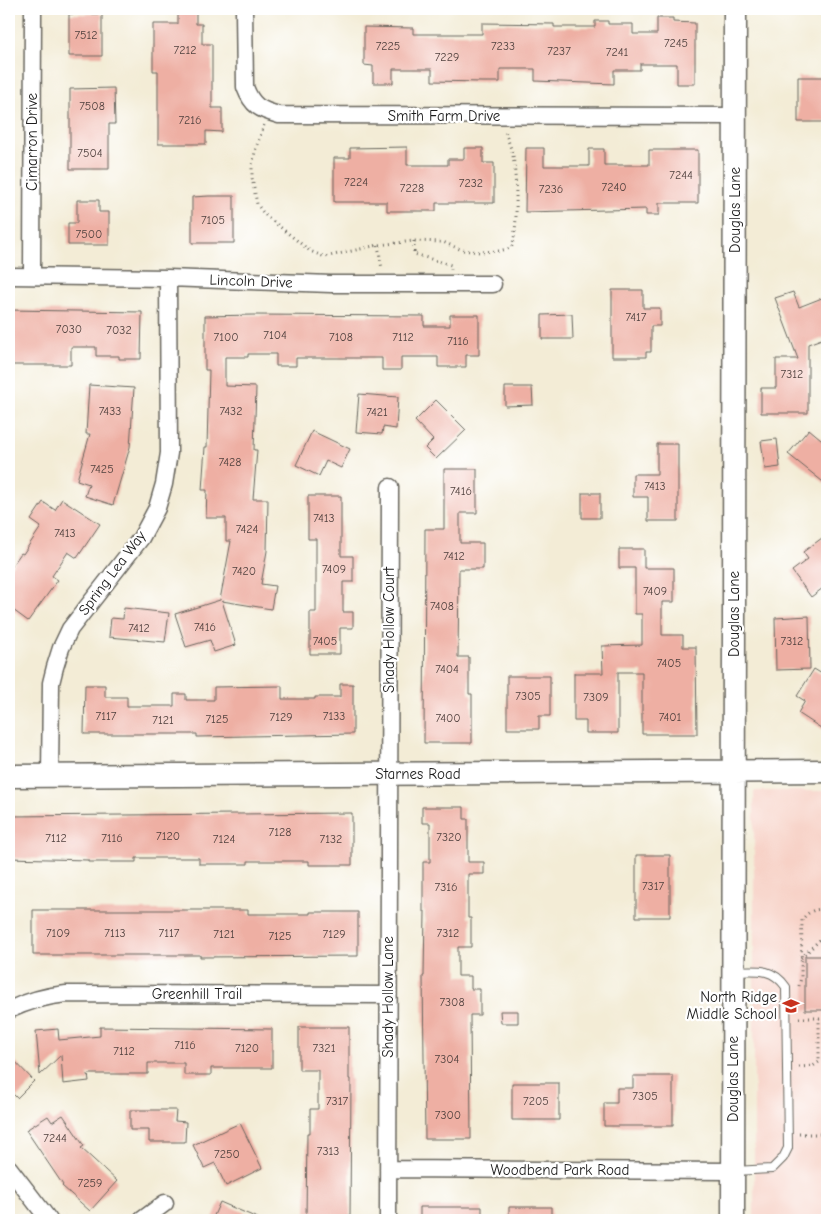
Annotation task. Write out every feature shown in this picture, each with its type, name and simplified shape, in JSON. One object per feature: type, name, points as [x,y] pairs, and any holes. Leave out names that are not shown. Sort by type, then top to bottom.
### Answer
[{"type":"street","name":"Cimarron Drive","points":[[32,276],[33,9]]},
{"type":"street","points":[[244,9],[245,87],[250,99],[266,112]]},
{"type":"street","name":"Douglas Lane","points":[[733,1220],[735,9]]},
{"type":"street","name":"Smith Farm Drive","points":[[266,112],[279,115],[734,116]]},
{"type":"street","name":"Lincoln Drive","points":[[9,276],[168,278],[331,284],[493,284]]},
{"type":"street","name":"Spring Lea Way","points":[[50,776],[51,683],[54,666],[61,648],[70,629],[141,538],[157,508],[164,484],[169,453],[168,278]]},
{"type":"street","name":"Shady Hollow Court","points":[[389,774],[390,487]]},
{"type":"street","name":"Starnes Road","points":[[9,776],[827,771]]},
{"type":"street","name":"Shady Hollow Lane","points":[[388,1220],[389,774]]},
{"type":"street","name":"Greenhill Trail","points":[[9,1010],[44,996],[66,994],[388,995]]},
{"type":"street","points":[[9,1168],[49,1220]]},
{"type":"street","name":"Woodbend Park Road","points":[[388,1169],[733,1171]]},
{"type":"street","points":[[142,1220],[165,1203]]},
{"type":"lane","points":[[733,1171],[772,1169],[783,1158],[788,1148],[786,988],[780,978],[768,972],[734,971]]},
{"type":"path","points":[[266,112],[256,148],[252,178],[257,204],[264,214],[310,251],[325,257],[378,245],[414,240],[443,242],[462,250],[480,252],[511,248],[514,242],[515,229],[515,169],[513,153],[505,131],[505,116]]},
{"type":"path","points":[[414,240],[414,254],[451,265],[452,284]]},
{"type":"path","points":[[378,245],[385,284]]},
{"type":"path","points":[[799,986],[801,978],[802,920],[807,912],[827,909]]},
{"type":"path","points":[[801,958],[827,933]]},
{"type":"path","points":[[799,1018],[821,1018],[818,1062],[813,1066],[799,1067]]},
{"type":"path","points":[[799,1134],[827,1134]]},
{"type":"shaded area","name":"North Ridge Middle School","points":[[754,791],[827,791],[827,1220],[754,1220]]},
{"type":"building","points":[[178,9],[196,9],[196,24],[202,24],[202,44],[212,44],[212,108],[222,108],[222,132],[206,131],[206,144],[158,144],[158,71],[153,71],[153,24],[178,24]]},
{"type":"building","points":[[69,14],[102,14],[102,56],[69,56]]},
{"type":"building","points":[[657,18],[673,18],[673,22],[695,23],[695,84],[677,84],[677,64],[640,64],[640,70],[614,70],[614,84],[535,81],[535,69],[500,69],[500,82],[482,82],[432,81],[432,69],[393,69],[393,83],[373,83],[373,66],[364,65],[364,27],[413,28],[413,34],[482,34],[482,23],[554,24],[554,27],[595,27],[595,21],[608,21],[608,24],[633,24],[633,34],[657,34]]},
{"type":"building","points":[[798,77],[827,77],[827,122],[798,122]]},
{"type":"building","points":[[114,88],[115,124],[109,124],[109,169],[70,169],[70,89]]},
{"type":"building","points":[[407,147],[407,165],[448,165],[448,159],[464,159],[464,148],[483,148],[483,163],[494,163],[494,203],[436,203],[436,211],[387,211],[387,202],[334,202],[334,158],[350,158],[350,148]]},
{"type":"building","points":[[526,148],[544,148],[544,166],[589,166],[589,149],[604,149],[604,165],[649,165],[649,150],[698,150],[698,203],[659,203],[659,215],[646,215],[646,209],[525,212]]},
{"type":"building","points":[[234,196],[234,243],[192,243],[192,197]]},
{"type":"building","points":[[77,200],[99,200],[99,212],[109,212],[109,245],[68,245],[68,223],[77,223]]},
{"type":"building","points":[[612,290],[643,290],[643,308],[660,308],[660,326],[651,326],[651,352],[646,352],[646,357],[612,357]]},
{"type":"building","points":[[793,292],[799,307],[827,296],[827,337],[808,344],[808,413],[761,413],[761,388],[776,388],[776,359],[798,359],[775,298]]},
{"type":"building","points":[[9,310],[142,312],[141,359],[119,359],[119,356],[96,356],[96,347],[71,347],[71,365],[9,365]]},
{"type":"building","points":[[572,314],[573,339],[542,339],[542,315]]},
{"type":"building","points":[[450,315],[479,315],[479,355],[466,355],[466,367],[438,367],[438,357],[401,357],[401,370],[382,370],[382,358],[296,358],[296,366],[276,366],[276,354],[248,354],[248,357],[225,357],[225,386],[256,387],[254,450],[257,450],[253,499],[268,499],[267,551],[261,584],[275,586],[271,609],[222,601],[236,645],[214,652],[210,640],[186,647],[175,614],[220,600],[231,541],[226,541],[226,518],[206,518],[207,490],[202,490],[205,447],[207,447],[209,370],[205,370],[205,316],[424,316],[424,326],[450,326]]},
{"type":"building","points":[[89,385],[134,388],[130,447],[113,505],[85,496],[89,484],[77,480],[90,434],[86,434]]},
{"type":"building","points":[[505,387],[532,387],[533,405],[505,406]]},
{"type":"building","points":[[359,394],[398,397],[396,429],[383,427],[382,434],[356,432]]},
{"type":"building","points":[[436,400],[466,430],[436,459],[425,448],[433,440],[415,421]]},
{"type":"building","points":[[809,429],[827,444],[827,485],[788,454]]},
{"type":"building","points":[[312,431],[350,449],[341,468],[326,461],[319,476],[296,465]]},
{"type":"building","points":[[777,439],[780,467],[765,469],[761,441]]},
{"type":"building","points":[[657,444],[678,444],[678,521],[648,521],[648,497],[633,497],[633,474],[657,474]]},
{"type":"building","points":[[444,469],[477,469],[477,513],[460,513],[460,543],[483,543],[483,569],[459,569],[458,657],[469,657],[469,694],[472,694],[472,743],[424,743],[425,529],[444,529]]},
{"type":"building","points":[[582,493],[600,493],[600,518],[582,518]]},
{"type":"building","points":[[308,496],[341,496],[341,556],[353,556],[353,582],[343,582],[343,612],[353,612],[353,628],[340,628],[340,654],[310,654],[310,612],[316,612],[316,539],[308,539]]},
{"type":"building","points":[[62,499],[100,524],[77,558],[68,552],[52,576],[58,580],[28,621],[9,607],[9,570],[21,553],[23,554],[41,527],[31,520],[43,502],[55,510]]},
{"type":"building","points":[[822,538],[827,546],[827,585],[811,597],[792,571],[808,559],[803,552]]},
{"type":"building","points":[[619,549],[644,549],[644,568],[674,568],[674,602],[662,602],[662,635],[683,635],[683,647],[696,647],[697,734],[642,734],[642,672],[618,672],[618,733],[586,733],[586,721],[574,721],[574,673],[603,673],[602,646],[642,645],[642,614],[635,614],[635,568],[619,568]]},
{"type":"building","points":[[124,608],[169,613],[165,642],[109,637],[111,618],[123,619]]},
{"type":"building","points":[[809,616],[810,669],[776,670],[775,618]]},
{"type":"building","points":[[814,669],[827,677],[827,732],[798,713],[805,701],[797,696]]},
{"type":"building","points":[[507,676],[550,676],[550,716],[539,716],[539,729],[507,729]]},
{"type":"building","points":[[340,684],[353,684],[353,734],[197,737],[197,734],[84,734],[85,685],[105,685],[105,697],[127,697],[127,706],[174,706],[174,694],[186,694],[186,700],[214,700],[214,687],[282,686],[282,699],[315,699],[315,697],[340,697]]},
{"type":"building","points":[[422,807],[464,807],[464,819],[468,819],[468,862],[484,862],[484,874],[468,874],[468,918],[471,918],[471,947],[458,947],[458,976],[471,976],[471,989],[480,989],[480,1015],[470,1015],[471,1139],[425,1139],[423,976],[425,911],[423,911],[423,862],[430,862],[430,823],[422,823]]},
{"type":"building","points":[[352,813],[352,865],[309,865],[309,861],[248,861],[248,864],[199,864],[199,858],[136,858],[136,862],[88,862],[88,860],[9,858],[9,816]]},
{"type":"building","points":[[636,855],[670,855],[670,917],[636,917]]},
{"type":"building","points":[[33,910],[248,910],[248,914],[358,912],[358,956],[33,955]]},
{"type":"building","points":[[805,956],[827,956],[827,1010],[805,1010]]},
{"type":"building","points":[[500,1011],[518,1011],[518,1023],[501,1023]]},
{"type":"building","points":[[100,1027],[272,1029],[272,1068],[211,1068],[211,1075],[184,1075],[184,1063],[148,1063],[148,1074],[88,1074],[89,1081],[63,1084],[61,1055],[40,1075],[36,1031],[58,1029],[59,1040],[100,1036]]},
{"type":"building","points":[[299,1027],[349,1027],[349,1079],[351,1079],[350,1220],[306,1220],[307,1133],[310,1133],[310,1109],[318,1109],[318,1070],[299,1070]]},
{"type":"building","points":[[9,1055],[34,1081],[17,1098],[9,1090]]},
{"type":"building","points":[[633,1076],[673,1076],[673,1126],[604,1126],[604,1103],[617,1103],[617,1088],[633,1088]]},
{"type":"building","points":[[512,1083],[559,1083],[559,1120],[512,1120]]},
{"type":"building","points":[[130,1110],[176,1110],[175,1121],[186,1122],[185,1142],[149,1142],[149,1130],[130,1130]]},
{"type":"building","points":[[63,1115],[84,1146],[81,1148],[117,1181],[90,1211],[62,1186],[26,1130],[48,1116],[52,1122]]},
{"type":"building","points":[[240,1123],[262,1168],[226,1186],[215,1163],[204,1168],[193,1145]]},
{"type":"building","points":[[220,1202],[262,1220],[212,1220]]},
{"type":"building","points":[[420,1207],[482,1207],[482,1220],[420,1220]]},
{"type":"building","points":[[509,1207],[551,1207],[551,1220],[509,1220]]},
{"type":"place","name":"North Ridge Middle School","points":[[791,1006]]}]
